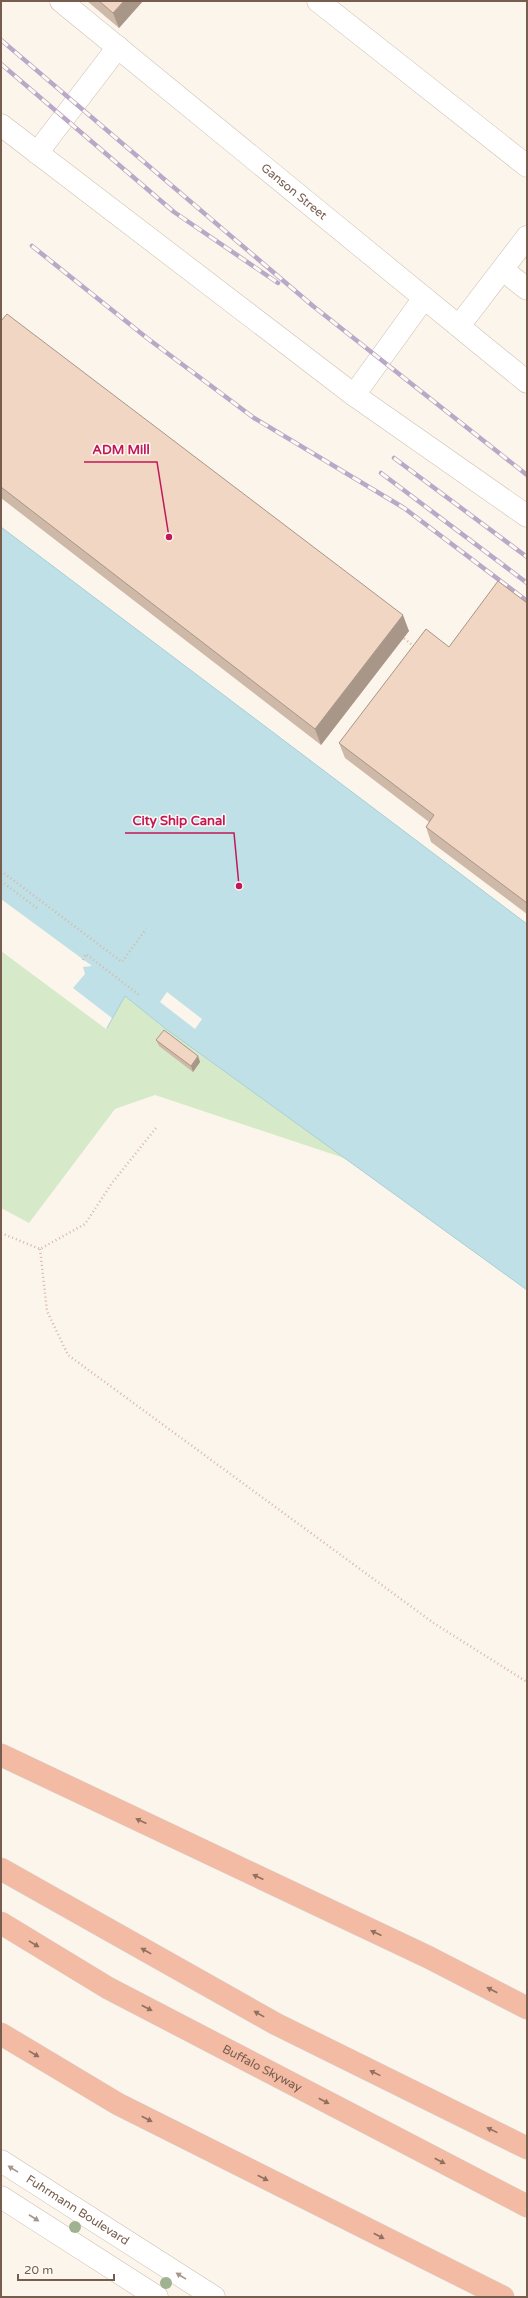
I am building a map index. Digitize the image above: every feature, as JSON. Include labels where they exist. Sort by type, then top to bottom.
[{"type":"highway","points":[[1,1755],[428,1957],[527,2008]]},
{"type":"highway","points":[[1,1869],[276,2024],[527,2148]]},
{"type":"highway","name":"Buffalo Skyway","points":[[1,1924],[108,1988],[527,2206]]},
{"type":"highway","points":[[1,2034],[118,2104],[503,2297]]},
{"type":"street","name":"Ganson Street","points":[[61,1],[527,382]]},
{"type":"street","points":[[318,1],[527,166]]},
{"type":"street","points":[[37,153],[118,47]]},
{"type":"street","points":[[1,125],[354,396],[527,516]]},
{"type":"street","points":[[459,326],[527,237]]},
{"type":"street","points":[[503,270],[527,289]]},
{"type":"street","points":[[354,396],[424,298]]},
{"type":"street","name":"Fuhrmann Boulevard","points":[[1,2161],[214,2297]]},
{"type":"street","points":[[1,2197],[157,2297]]},
{"type":"path","points":[[400,636],[418,649]]},
{"type":"path","points":[[1,871],[122,962],[146,929]]},
{"type":"path","points":[[1,881],[38,909]]},
{"type":"path","points":[[83,960],[86,954],[139,995]]},
{"type":"path","points":[[40,1249],[85,1224],[112,1183],[156,1128]]},
{"type":"path","points":[[1,1233],[40,1249]]},
{"type":"path","points":[[40,1249],[47,1311],[68,1355],[435,1624],[527,1682]]},
{"type":"green space","points":[[1,931],[112,1018],[125,996],[166,1029],[347,1159],[155,1095],[115,1109],[29,1223],[1,1208]]},
{"type":"water","points":[[1,527],[527,924],[527,1290],[166,1029],[125,996],[107,1028],[1,948]]},
{"type":"pier","points":[[1,899],[92,966],[83,967],[85,974],[73,988],[112,1018],[106,1029],[1,951]]},
{"type":"pier","points":[[167,992],[202,1019],[195,1029],[160,1002]]},
{"type":"building","points":[[99,1],[124,1],[113,13]]},
{"type":"building","points":[[7,314],[403,615],[315,729],[1,487],[1,321]]},
{"type":"building","points":[[498,581],[527,603],[527,903],[426,827],[434,815],[339,743],[426,629],[449,647]]},
{"type":"building","points":[[164,1030],[198,1056],[191,1066],[156,1040]]},
{"type":"railway","points":[[1,40],[313,306],[527,475]]},
{"type":"railway","points":[[1,64],[174,212],[278,283]]},
{"type":"railway","points":[[32,246],[147,338],[254,418],[404,508],[527,601]]},
{"type":"railway","points":[[394,458],[527,557]]},
{"type":"railway","points":[[381,473],[527,583]]},
{"type":"place","name":"ADM Mill","points":[[169,537]]},
{"type":"place","name":"City Ship Canal","points":[[239,886]]}]
